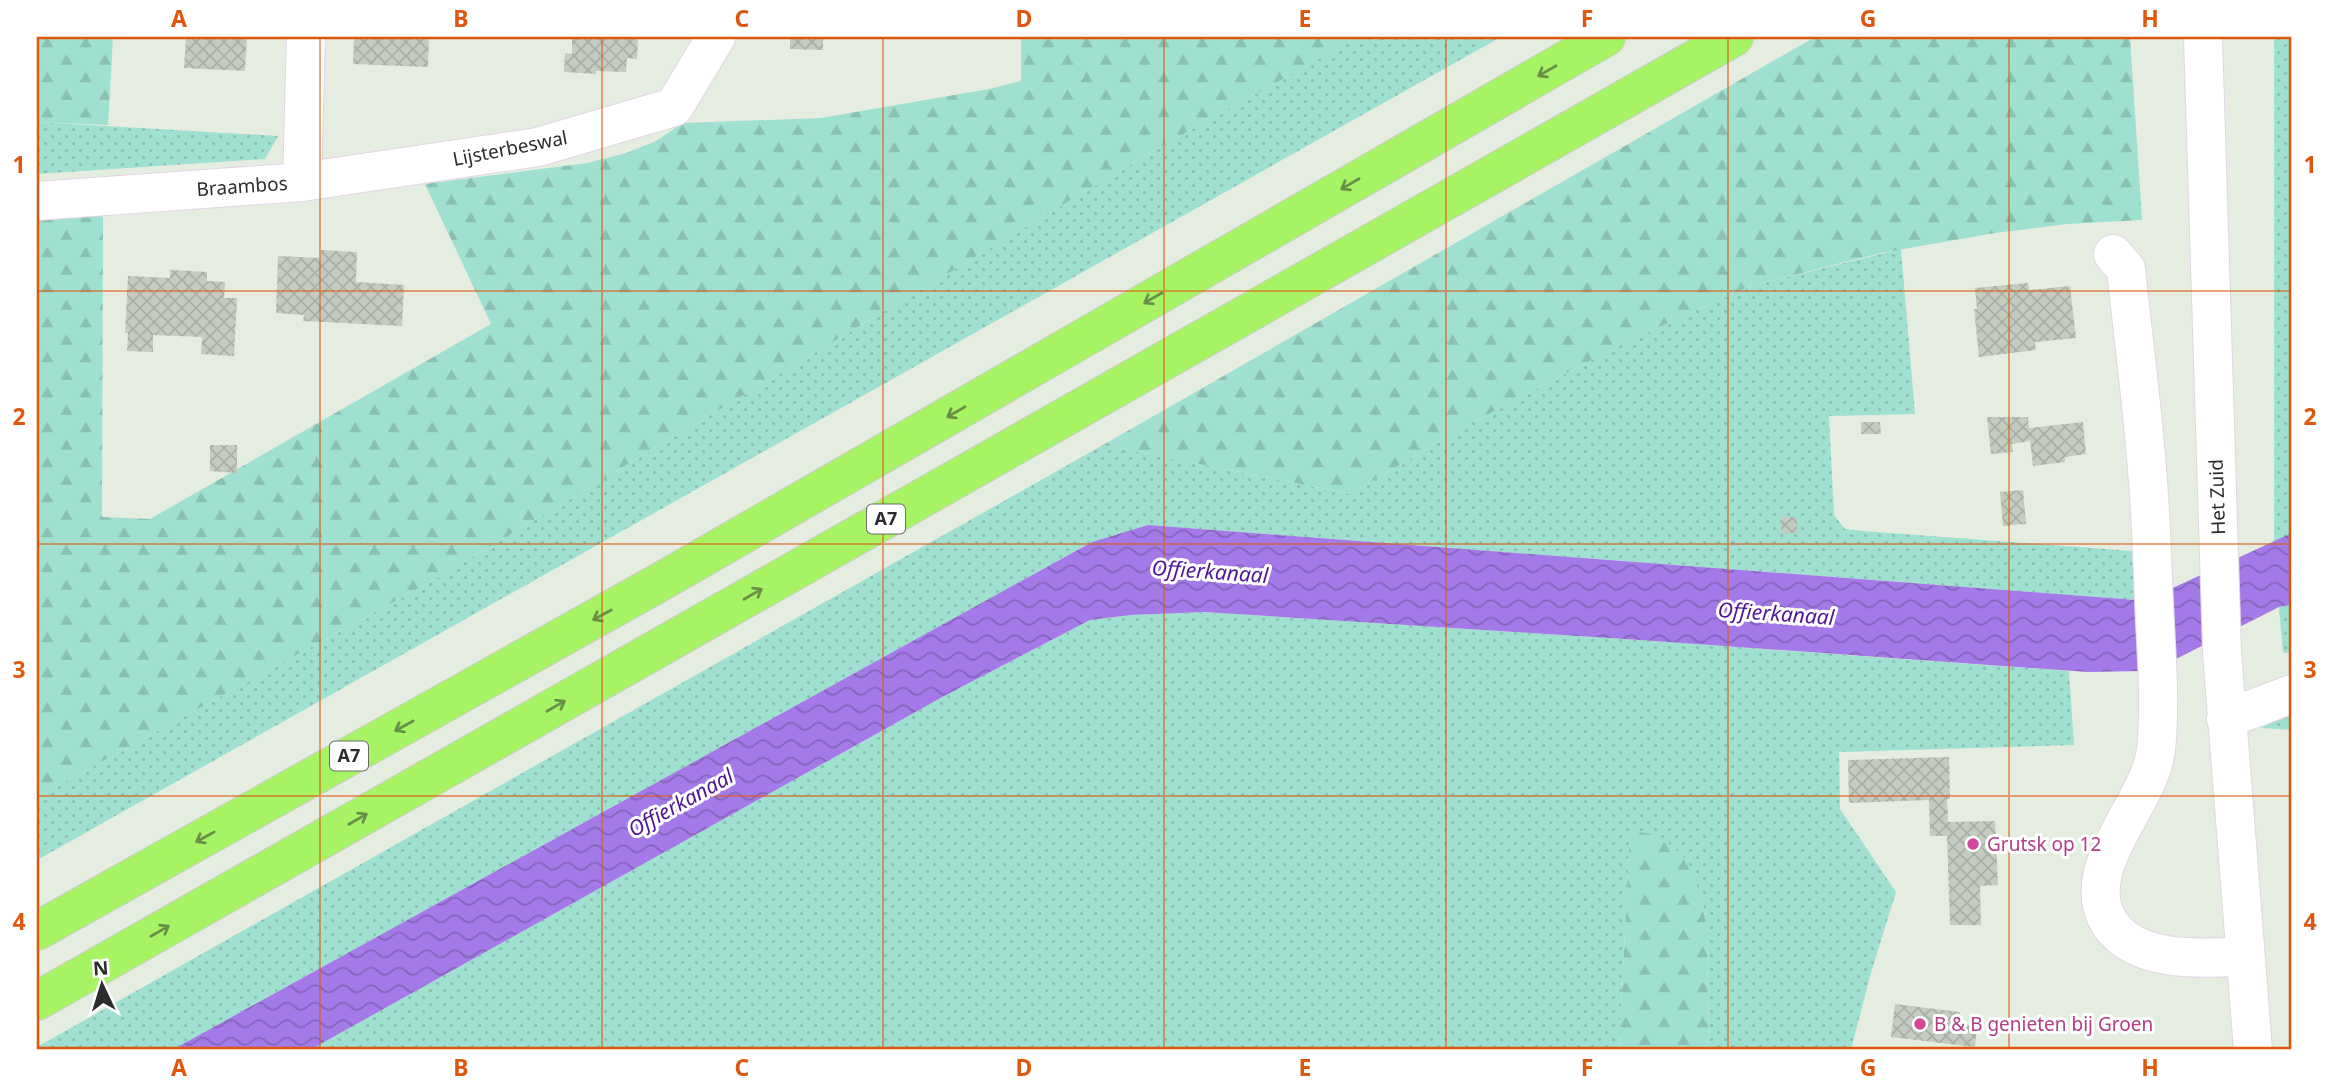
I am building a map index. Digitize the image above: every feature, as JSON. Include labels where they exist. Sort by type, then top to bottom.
[{"type":"highway","name":"A7","points":[[37,931],[662,581],[1606,37]]},
{"type":"highway","name":"A7","points":[[37,1001],[1734,37]]},
{"type":"street","name":"Braambos","points":[[37,201],[302,182],[306,37]]},
{"type":"street","name":"Lijsterbeswal","points":[[302,182],[538,147],[674,107],[716,37]]},
{"type":"street","name":"Het Zuid","points":[[2203,37],[2222,652],[2253,1050]]},
{"type":"street","points":[[2113,254],[2126,269],[2147,469],[2160,714],[2154,761],[2115,843],[2099,893],[2106,917],[2120,938],[2152,952],[2196,959],[2245,956]]},
{"type":"street","points":[[2226,719],[2292,694]]},
{"type":"green space","points":[[37,37],[113,37],[108,125],[37,122]]},
{"type":"green space","points":[[1021,37],[1358,37],[1160,147],[432,581],[37,797],[37,217],[103,213],[102,517],[150,519],[491,324],[425,184],[587,163],[626,153],[656,141],[683,123],[821,118],[989,89],[1021,81]]},
{"type":"green space","points":[[1358,37],[1501,37],[37,860],[37,797],[432,581],[1160,147]]},
{"type":"green space","points":[[1815,37],[2130,37],[2142,220],[2068,224],[1995,233],[1881,253],[1750,286],[1616,347],[1462,428],[1351,494],[1103,445]]},
{"type":"green space","points":[[2274,37],[2292,37],[2292,533],[2274,543]]},
{"type":"green space","points":[[37,122],[278,136],[265,159],[37,174]]},
{"type":"green space","points":[[1901,249],[1915,414],[1829,416],[1834,515],[1845,529],[2133,551],[2136,600],[1148,525],[1092,542],[172,1050],[37,1050],[37,1047],[1103,445],[1351,494],[1462,428],[1616,347],[1750,286]]},
{"type":"green space","points":[[2292,604],[2292,652],[2283,653],[2279,607]]},
{"type":"green space","points":[[1204,612],[2069,671],[2074,745],[1839,752],[1840,809],[1896,892],[1851,1050],[1709,1050],[1707,933],[1702,896],[1630,831],[1619,1050],[310,1050],[946,695],[1090,620],[1131,615]]},
{"type":"green space","points":[[2292,713],[2292,730],[2261,728]]},
{"type":"green space","points":[[1630,830],[1660,836],[1687,860],[1702,896],[1707,933],[1709,1050],[1619,1050]]},
{"type":"water","name":"Offierkanaal","points":[[1148,525],[2136,600],[2164,592],[2292,533],[2292,604],[2279,607],[2168,663],[2141,671],[2088,672],[1204,612],[1131,615],[1090,620],[946,695],[310,1050],[172,1050],[1092,542]]},
{"type":"building","points":[[186,37],[247,37],[245,71],[184,68]]},
{"type":"building","points":[[354,37],[429,37],[428,67],[353,64]]},
{"type":"building","points":[[572,37],[638,37],[637,59],[627,58],[626,72],[564,72],[565,53],[572,54]]},
{"type":"building","points":[[790,37],[823,37],[823,50],[790,49]]},
{"type":"building","points":[[321,250],[357,252],[356,282],[404,285],[402,326],[303,321],[304,315],[276,313],[278,256],[320,258]]},
{"type":"building","points":[[170,270],[207,272],[207,281],[225,282],[224,298],[237,298],[234,356],[201,354],[202,337],[153,335],[153,352],[127,351],[128,333],[125,333],[128,276],[170,278]]},
{"type":"building","points":[[2028,283],[2029,290],[2070,286],[2076,338],[2035,342],[2036,350],[1979,357],[1974,309],[1977,309],[1975,288]]},
{"type":"building","points":[[1987,417],[2028,417],[2029,428],[2083,422],[2086,454],[2065,457],[2065,462],[2033,466],[2030,441],[2012,444],[2013,452],[1991,454]]},
{"type":"building","points":[[1861,422],[1880,422],[1881,434],[1861,434]]},
{"type":"building","points":[[210,445],[237,445],[237,473],[210,471]]},
{"type":"building","points":[[2023,490],[2026,524],[2003,526],[2000,492]]},
{"type":"building","points":[[1782,517],[1797,517],[1797,533],[1781,533]]},
{"type":"building","points":[[1949,757],[1948,822],[1995,821],[1998,885],[1980,886],[1981,925],[1950,925],[1947,836],[1930,836],[1929,800],[1849,803],[1848,760]]},
{"type":"building","points":[[1895,1004],[1960,1012],[1958,1024],[1977,1026],[1975,1047],[1891,1037]]},
{"type":"place","name":"Grutsk op 12","points":[[1973,844]]},
{"type":"place","name":"B & B genieten bij Groen","points":[[1920,1024]]}]
